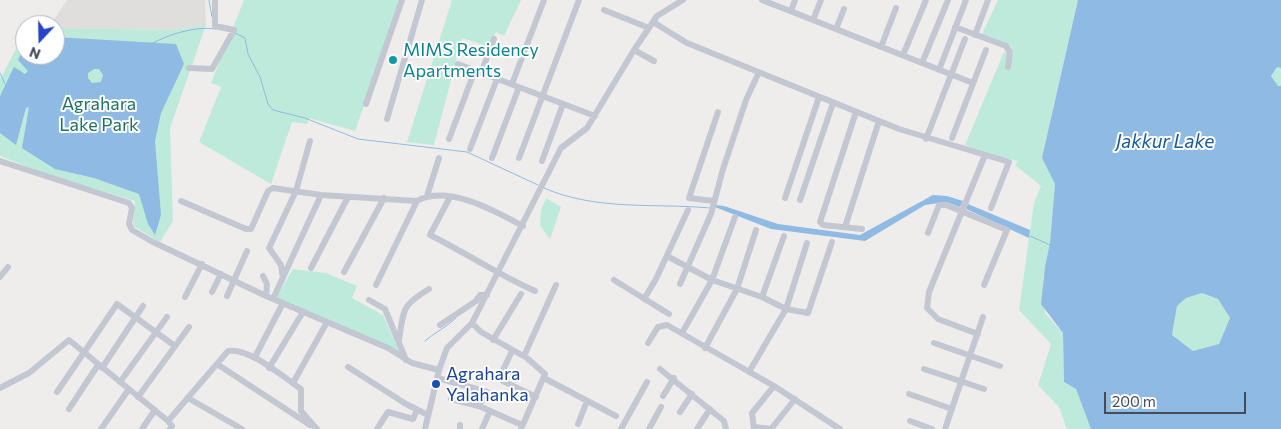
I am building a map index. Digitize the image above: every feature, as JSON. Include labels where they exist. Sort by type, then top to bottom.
[{"type":"street","points":[[189,68],[212,69],[234,30],[215,26],[215,0]]},
{"type":"street","points":[[366,104],[402,0]]},
{"type":"street","points":[[387,119],[422,0]]},
{"type":"street","points":[[512,84],[544,0]]},
{"type":"street","points":[[519,158],[579,0]]},
{"type":"street","points":[[425,429],[439,370],[447,348],[472,323],[562,148],[587,128],[657,16],[683,0]]},
{"type":"street","points":[[762,0],[974,83]]},
{"type":"street","points":[[791,11],[795,0]]},
{"type":"street","points":[[813,20],[821,0]]},
{"type":"street","points":[[903,55],[926,0]]},
{"type":"street","points":[[922,63],[948,0]]},
{"type":"street","points":[[939,70],[966,0]]},
{"type":"street","points":[[975,34],[988,0]]},
{"type":"street","points":[[881,47],[896,8]]},
{"type":"street","points":[[836,29],[844,9]]},
{"type":"street","points":[[604,10],[651,25],[687,43],[926,139],[1009,162],[991,208]]},
{"type":"street","points":[[955,27],[1006,46],[1011,59],[1008,67]]},
{"type":"street","points":[[449,140],[494,39]]},
{"type":"street","points":[[926,139],[965,39]]},
{"type":"street","points":[[634,50],[654,60]]},
{"type":"street","points":[[952,138],[986,50]]},
{"type":"street","points":[[458,64],[595,116]]},
{"type":"street","points":[[680,284],[711,214],[746,100],[759,72]]},
{"type":"street","points":[[470,149],[497,79]]},
{"type":"street","points":[[492,158],[519,87]]},
{"type":"street","points":[[785,198],[820,97]]},
{"type":"street","points":[[800,200],[833,102]]},
{"type":"street","points":[[542,161],[563,104]]},
{"type":"street","points":[[714,201],[688,198],[718,112]]},
{"type":"street","points":[[856,112],[820,220],[823,225],[862,229]]},
{"type":"street","points":[[845,227],[879,121]]},
{"type":"street","points":[[283,278],[281,265],[269,248],[296,191],[310,141]]},
{"type":"street","points":[[978,334],[938,320],[927,308],[929,292],[985,155]]},
{"type":"street","points":[[427,196],[439,158]]},
{"type":"street","points":[[0,161],[128,203],[132,208],[129,224],[132,230],[266,296],[388,348],[406,360],[439,370]]},
{"type":"street","points":[[181,201],[246,229],[251,229],[268,191],[273,188],[321,195],[417,201],[427,196],[450,197],[484,206],[523,226]]},
{"type":"street","points":[[273,299],[321,195]]},
{"type":"street","points":[[311,268],[348,197]]},
{"type":"street","points":[[450,197],[430,235],[476,258],[498,274],[535,291]]},
{"type":"street","points":[[344,272],[384,198]]},
{"type":"street","points":[[376,285],[417,201]]},
{"type":"street","points":[[928,233],[939,205],[946,204],[1007,230],[984,285]]},
{"type":"street","points":[[644,299],[667,256],[688,210]]},
{"type":"street","points":[[682,333],[712,280],[735,217]]},
{"type":"street","points":[[704,348],[737,289],[756,230]]},
{"type":"street","points":[[762,297],[784,236]]},
{"type":"street","points":[[667,256],[712,280],[762,297],[786,309],[808,313],[832,242]]},
{"type":"street","points":[[749,372],[786,309],[807,243]]},
{"type":"street","points":[[227,296],[247,251]]},
{"type":"street","points":[[184,297],[202,264]]},
{"type":"street","points":[[0,277],[8,267]]},
{"type":"street","points":[[212,292],[221,274]]},
{"type":"street","points":[[264,276],[267,284],[266,296]]},
{"type":"street","points":[[614,280],[669,314]]},
{"type":"street","points":[[524,356],[556,285]]},
{"type":"street","points":[[399,342],[404,310],[411,300],[429,289]]},
{"type":"street","points":[[493,340],[521,294]]},
{"type":"street","points":[[440,325],[476,302],[480,295],[487,295]]},
{"type":"street","points":[[369,300],[385,309],[406,360]]},
{"type":"street","points":[[254,357],[283,303]]},
{"type":"street","points":[[57,392],[117,304],[175,346]]},
{"type":"street","points":[[69,409],[143,306]]},
{"type":"street","points":[[269,368],[303,312]]},
{"type":"street","points":[[120,382],[166,317]]},
{"type":"street","points":[[945,429],[984,317]]},
{"type":"street","points":[[293,383],[327,322]]},
{"type":"street","points":[[451,399],[479,406],[522,427],[544,378],[545,374],[524,356],[480,332],[472,323]]},
{"type":"street","points":[[648,343],[662,325],[682,333],[704,348],[722,355],[774,386],[840,429]]},
{"type":"street","points":[[138,397],[189,327]]},
{"type":"street","points":[[0,388],[32,371],[67,341],[168,421],[172,426],[170,429]]},
{"type":"street","points":[[934,344],[1000,366]]},
{"type":"street","points":[[168,421],[228,351],[236,350],[254,357],[301,389],[301,411],[316,429]]},
{"type":"street","points":[[503,370],[512,350]]},
{"type":"street","points":[[217,364],[316,429]]},
{"type":"street","points":[[348,367],[428,415]]},
{"type":"street","points":[[660,369],[674,378],[724,420],[726,429]]},
{"type":"street","points":[[924,369],[984,389]]},
{"type":"street","points":[[438,378],[487,392],[479,406]]},
{"type":"street","points":[[544,378],[616,416]]},
{"type":"street","points":[[663,396],[674,378]]},
{"type":"street","points":[[503,381],[536,397]]},
{"type":"street","points":[[621,429],[647,382]]},
{"type":"street","points":[[774,386],[752,413],[755,428],[771,429],[795,399]]},
{"type":"street","points":[[101,429],[129,390]]},
{"type":"street","points":[[680,412],[692,394]]},
{"type":"street","points":[[909,394],[952,409]]},
{"type":"street","points":[[188,398],[242,429]]},
{"type":"street","points":[[578,424],[587,401]]},
{"type":"street","points":[[649,429],[661,407]]},
{"type":"street","points":[[696,429],[710,409]]},
{"type":"street","points":[[142,429],[155,410]]},
{"type":"street","points":[[378,429],[388,412],[413,419],[417,410]]},
{"type":"street","points":[[482,429],[490,411]]},
{"type":"street","points":[[910,421],[932,429]]},
{"type":"shaded area","points":[[67,0],[205,0],[206,25],[174,30],[65,28],[65,15],[57,15]]},
{"type":"green space","points":[[244,0],[401,0],[355,131],[309,118],[307,124],[292,122],[271,184],[199,142],[221,87],[211,83]]},
{"type":"green space","points":[[452,0],[521,0],[504,36],[496,32],[489,47],[462,38],[434,145],[407,142]]},
{"type":"green space","points":[[998,0],[1078,0],[1050,124],[1045,163],[1055,184],[1050,243],[1043,280],[1045,313],[1063,333],[1064,382],[1076,389],[1091,429],[1067,429],[1059,407],[1038,385],[1051,344],[1019,310],[1034,203],[1041,186],[1015,165],[1018,161],[988,154],[965,145],[1004,52],[1014,55],[1011,46],[982,34]]},
{"type":"green space","name":"Agrahara Lake Park","points":[[206,25],[170,128],[173,221],[160,242],[133,226],[135,201],[49,175],[0,156],[0,79],[15,51],[15,65],[65,65],[65,28],[174,30]]},
{"type":"green space","points":[[1277,67],[1281,68],[1281,86],[1278,86],[1271,76]]},
{"type":"green space","points":[[546,198],[561,207],[550,239],[540,226],[541,210]]},
{"type":"green space","points":[[293,269],[326,273],[357,286],[352,298],[383,315],[400,353],[276,298]]},
{"type":"green space","points":[[1202,293],[1218,299],[1230,318],[1219,344],[1193,351],[1172,335],[1177,306],[1186,298]]},
{"type":"water","name":"Jakkur Lake","points":[[1078,0],[1281,0],[1281,68],[1277,67],[1271,76],[1278,86],[1281,86],[1281,429],[1091,429],[1076,389],[1064,382],[1063,333],[1041,304],[1050,243],[1055,184],[1042,158]],"holes":[[[1202,293],[1218,299],[1230,318],[1219,344],[1193,351],[1172,335],[1177,306],[1186,298]]]},
{"type":"water","name":"Agrahara Lake Park","points":[[65,38],[176,44],[184,64],[161,113],[155,141],[161,215],[155,235],[148,224],[139,194],[94,178],[55,169],[22,148],[29,107],[26,108],[16,145],[0,133],[0,96],[14,67],[25,74],[28,71],[23,65],[65,65]],"holes":[[[94,69],[99,69],[103,75],[101,82],[92,83],[88,78],[88,73]]]},
{"type":"water","points":[[933,195],[947,196],[963,201],[960,207],[946,202],[925,205],[865,241],[771,229],[715,207],[715,205],[724,206],[778,224],[860,235]]},
{"type":"water","points":[[968,204],[1030,230],[1029,238],[966,209]]},
{"type":"waterway","points":[[209,0],[212,17]]},
{"type":"waterway","points":[[151,44],[183,32],[208,28],[216,29]]},
{"type":"waterway","points":[[235,33],[245,38],[248,54],[260,77],[268,104],[273,110],[305,118],[358,139],[467,152],[538,185]]},
{"type":"waterway","points":[[0,73],[5,84]]},
{"type":"waterway","points":[[544,188],[584,200],[605,203],[710,208]]},
{"type":"waterway","points":[[1030,236],[1050,245]]},
{"type":"waterway","points":[[425,341],[456,318]]},
{"type":"place","name":"MIMS Residency Apartments","points":[[393,60]]},
{"type":"place","name":"Agrahara Yalahanka","points":[[436,384]]}]
